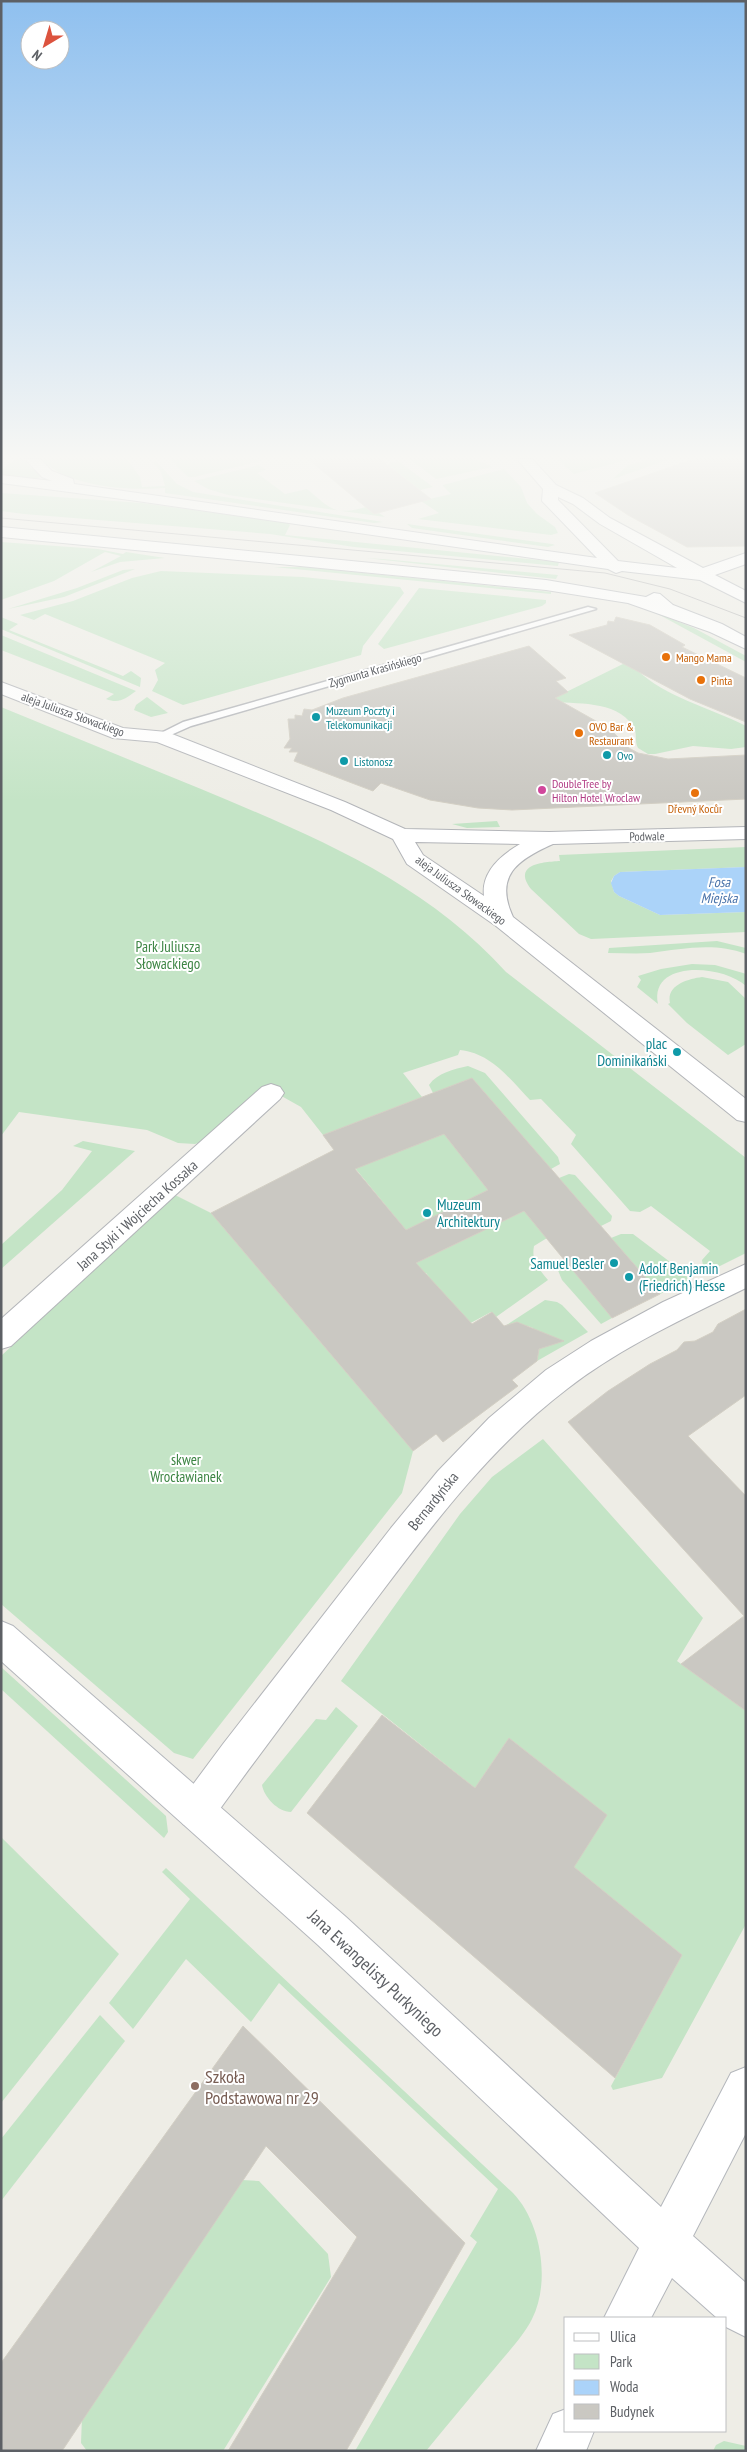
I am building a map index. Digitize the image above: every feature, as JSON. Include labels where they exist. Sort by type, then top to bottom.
[{"type":"main road","points":[[430,573],[546,585],[630,598],[667,609],[716,628],[746,644]]},
{"type":"main road","points":[[623,573],[667,609]]},
{"type":"main road","points":[[685,573],[699,575],[703,573]]},
{"type":"main road","points":[[696,573],[746,598]]},
{"type":"main road","points":[[667,609],[699,575]]},
{"type":"main road","name":"aleja Juliusza Słowackiego","points":[[1,687],[120,734],[160,736],[338,806],[402,835],[415,858],[504,921],[746,1112]]},
{"type":"main road","name":"Podwale","points":[[402,835],[549,838],[746,833]]},
{"type":"main road","name":"Podwale","points":[[504,921],[494,899],[493,889],[499,873],[509,862],[532,845],[549,838]]},
{"type":"main road","name":"Jana Styki i Wojciecha Kossaka","points":[[1,1337],[272,1093]]},
{"type":"main road","name":"Bernardyńska","points":[[196,1811],[378,1571],[463,1464],[504,1423],[556,1380],[607,1345],[746,1275]]},
{"type":"main road","name":"Jana Ewangelisty Purkyniego","points":[[1,1638],[332,1931],[665,2243],[746,2314]]},
{"type":"main road","points":[[628,2317],[746,2088]]},
{"type":"main road","points":[[560,2451],[570,2432]]},
{"type":"lane","name":"Zygmunta Krasińskiego","points":[[160,736],[187,724],[591,609]]},
{"type":"green space","points":[[1,573],[67,573],[54,581],[1,600]]},
{"type":"green space","points":[[114,573],[124,573],[64,597],[8,609],[77,588]]},
{"type":"green space","points":[[151,573],[218,573],[303,577],[400,587],[404,593],[363,646],[361,655],[183,705],[152,691],[158,680],[155,670],[165,663],[45,614],[34,620],[20,615],[73,601],[132,578]]},
{"type":"green space","points":[[340,573],[369,573],[551,592],[551,594]]},
{"type":"green space","points":[[506,573],[558,575],[556,579]]},
{"type":"green space","points":[[419,588],[546,600],[546,603],[542,606],[384,649],[378,644]]},
{"type":"green space","points":[[656,613],[694,628],[746,656],[746,662]]},
{"type":"green space","points":[[1,617],[18,624],[9,630],[123,676],[131,671],[141,678],[140,687],[1,629]]},
{"type":"green space","points":[[1,635],[136,691],[122,700],[106,699],[114,694],[1,650]]},
{"type":"green space","points":[[633,659],[636,669],[674,695],[746,726],[746,747],[731,749],[693,746],[648,754],[638,748],[633,726],[616,711],[594,705],[548,701]]},
{"type":"green space","points":[[147,697],[168,713],[151,717],[134,710],[136,705]]},
{"type":"green space","name":"Park Juliusza Słowackiego","points":[[1,707],[284,824],[364,864],[402,886],[439,911],[474,940],[506,972],[746,1158],[746,1253],[712,1270],[703,1265],[702,1260],[710,1251],[651,1206],[640,1212],[630,1211],[571,1144],[576,1135],[541,1099],[530,1100],[499,1068],[481,1056],[460,1050],[458,1055],[403,1073],[422,1097],[323,1135],[301,1107],[269,1089],[203,1141],[195,1144],[178,1143],[147,1130],[19,1112],[1,1136]]},
{"type":"green space","points":[[497,821],[500,827],[467,828],[452,824]]},
{"type":"green space","points":[[746,847],[746,867],[620,872],[611,881],[614,892],[619,896],[660,915],[746,912],[746,932],[591,939],[579,934],[531,889],[526,881],[525,874],[527,869],[532,866],[560,861],[559,855]]},
{"type":"green space","points":[[717,941],[746,948],[746,954],[734,950],[710,947],[650,953],[608,953],[609,948]]},
{"type":"green space","points":[[692,964],[715,965],[746,974],[746,986],[721,973],[690,970],[676,973],[665,980],[658,990],[658,1004],[637,987],[641,980],[638,976],[661,969]]},
{"type":"green space","points":[[702,977],[728,982],[746,999],[746,1044],[728,1055],[687,1023],[668,1004],[670,1003],[671,992],[675,987],[685,981]]},
{"type":"green space","points":[[468,1066],[485,1073],[558,1157],[560,1164],[551,1169],[472,1078],[433,1093],[429,1085],[436,1077]]},
{"type":"green space","points":[[444,1134],[488,1190],[406,1230],[355,1168]]},
{"type":"green space","points":[[83,1141],[135,1151],[1,1269],[1,1245],[62,1190],[92,1151],[73,1146]]},
{"type":"green space","points":[[569,1174],[575,1175],[612,1216],[611,1221],[601,1226],[559,1178]]},
{"type":"green space","name":"skwer Wrocławianek","points":[[175,1195],[211,1213],[413,1451],[402,1493],[193,1759],[174,1753],[1,1604],[1,1356]]},
{"type":"green space","points":[[524,1211],[547,1238],[534,1246],[533,1251],[536,1264],[548,1280],[496,1317],[491,1312],[465,1326],[448,1298],[422,1282],[429,1277],[426,1273],[418,1278],[408,1267]]},
{"type":"green space","points":[[621,1234],[633,1234],[686,1274],[688,1281],[660,1294],[611,1238]]},
{"type":"green space","points":[[564,1259],[612,1318],[601,1324],[562,1280],[557,1268]]},
{"type":"green space","points":[[545,1300],[562,1305],[588,1332],[537,1361],[539,1349],[547,1346],[545,1341],[529,1335],[533,1328],[528,1326],[505,1326]]},
{"type":"green space","points":[[543,1439],[703,1618],[677,1661],[746,1711],[746,1924],[662,2078],[613,2090],[611,2086],[682,1955],[574,1867],[575,1790],[509,1738],[475,1788],[341,1681],[460,1514],[492,1477]]},
{"type":"green space","points":[[1,1667],[166,1816],[168,1832],[164,1838],[1,1689]]},
{"type":"green space","points":[[336,1707],[358,1726],[291,1812],[277,1807],[269,1799],[262,1785],[316,1719],[326,1720]]},
{"type":"green space","points":[[1,1837],[119,1954],[1,2103]]},
{"type":"green space","points":[[166,1868],[513,2193],[523,2205],[530,2220],[540,2253],[542,2271],[538,2304],[532,2319],[515,2345],[426,2451],[355,2451],[477,2242],[470,2236],[498,2189],[279,1983],[251,2022],[186,1959],[133,2029],[109,2003],[190,1899],[162,1872]]},
{"type":"green space","points":[[100,2015],[125,2041],[1,2201],[1,2139]]},
{"type":"green space","points":[[242,2180],[259,2181],[328,2254],[331,2277],[223,2451],[87,2451],[81,2443],[82,2417]]},
{"type":"green space","points":[[724,2441],[746,2446],[746,2451],[713,2451],[716,2445]]},
{"type":"water","name":"Fosa Miejska","points":[[746,867],[746,912],[660,915],[619,896],[614,892],[611,883],[614,876],[620,872]]},
{"type":"building","points":[[616,617],[650,625],[685,645],[682,647],[746,678],[746,722],[690,699],[569,635],[607,625],[608,621],[614,622]]},
{"type":"building","points":[[529,646],[566,678],[556,681],[568,692],[555,698],[610,729],[629,748],[638,753],[668,759],[746,755],[746,799],[512,810],[478,808],[430,800],[381,783],[373,791],[294,761],[298,752],[289,752],[292,748],[284,748],[290,739],[288,719],[295,719],[295,715],[302,716],[304,709],[312,710],[343,698]]},
{"type":"building","points":[[472,1078],[660,1294],[612,1318],[524,1211],[416,1263],[472,1324],[492,1312],[504,1326],[517,1322],[564,1341],[539,1349],[537,1361],[512,1380],[518,1386],[443,1442],[436,1434],[413,1451],[211,1213],[334,1150],[323,1135]],"holes":[[[444,1134],[488,1190],[406,1230],[355,1169]]]},
{"type":"building","points":[[746,1309],[746,1395],[688,1436],[746,1496],[746,1711],[681,1664],[744,1616],[568,1422],[608,1391],[650,1364],[677,1350],[684,1342],[695,1341],[713,1332],[718,1324]]},
{"type":"building","points":[[382,1715],[475,1788],[509,1738],[607,1815],[574,1867],[682,1955],[615,2078],[307,1813]]},
{"type":"building","points":[[243,2026],[465,2243],[346,2451],[228,2451],[357,2237],[266,2146],[62,2451],[1,2451],[1,2363]]},
{"type":"tram line","points":[[607,573],[670,589],[746,618]]},
{"type":"place","name":"Mango Mama","points":[[666,657]]},
{"type":"place","name":"Pinta","points":[[701,680]]},
{"type":"place","name":"Muzeum Poczty i Telekomunikacji","points":[[316,717]]},
{"type":"place","name":"OVO Bar & Restaurant","points":[[579,733]]},
{"type":"place","name":"Ovo","points":[[607,755]]},
{"type":"place","name":"Listonosz","points":[[344,761]]},
{"type":"place","name":"DoubleTree by Hilton Hotel Wroclaw","points":[[542,790]]},
{"type":"place","name":"Dřevný Kocůr","points":[[695,793]]},
{"type":"place","name":"plac Dominikański","points":[[677,1052]]},
{"type":"place","name":"Muzeum Architektury","points":[[427,1213]]},
{"type":"place","name":"Samuel Besler","points":[[614,1263]]},
{"type":"place","name":"Adolf Benjamin (Friedrich) Hesse","points":[[629,1277]]},
{"type":"place","name":"Szkoła Podstawowa nr 29","points":[[195,2086]]}]
